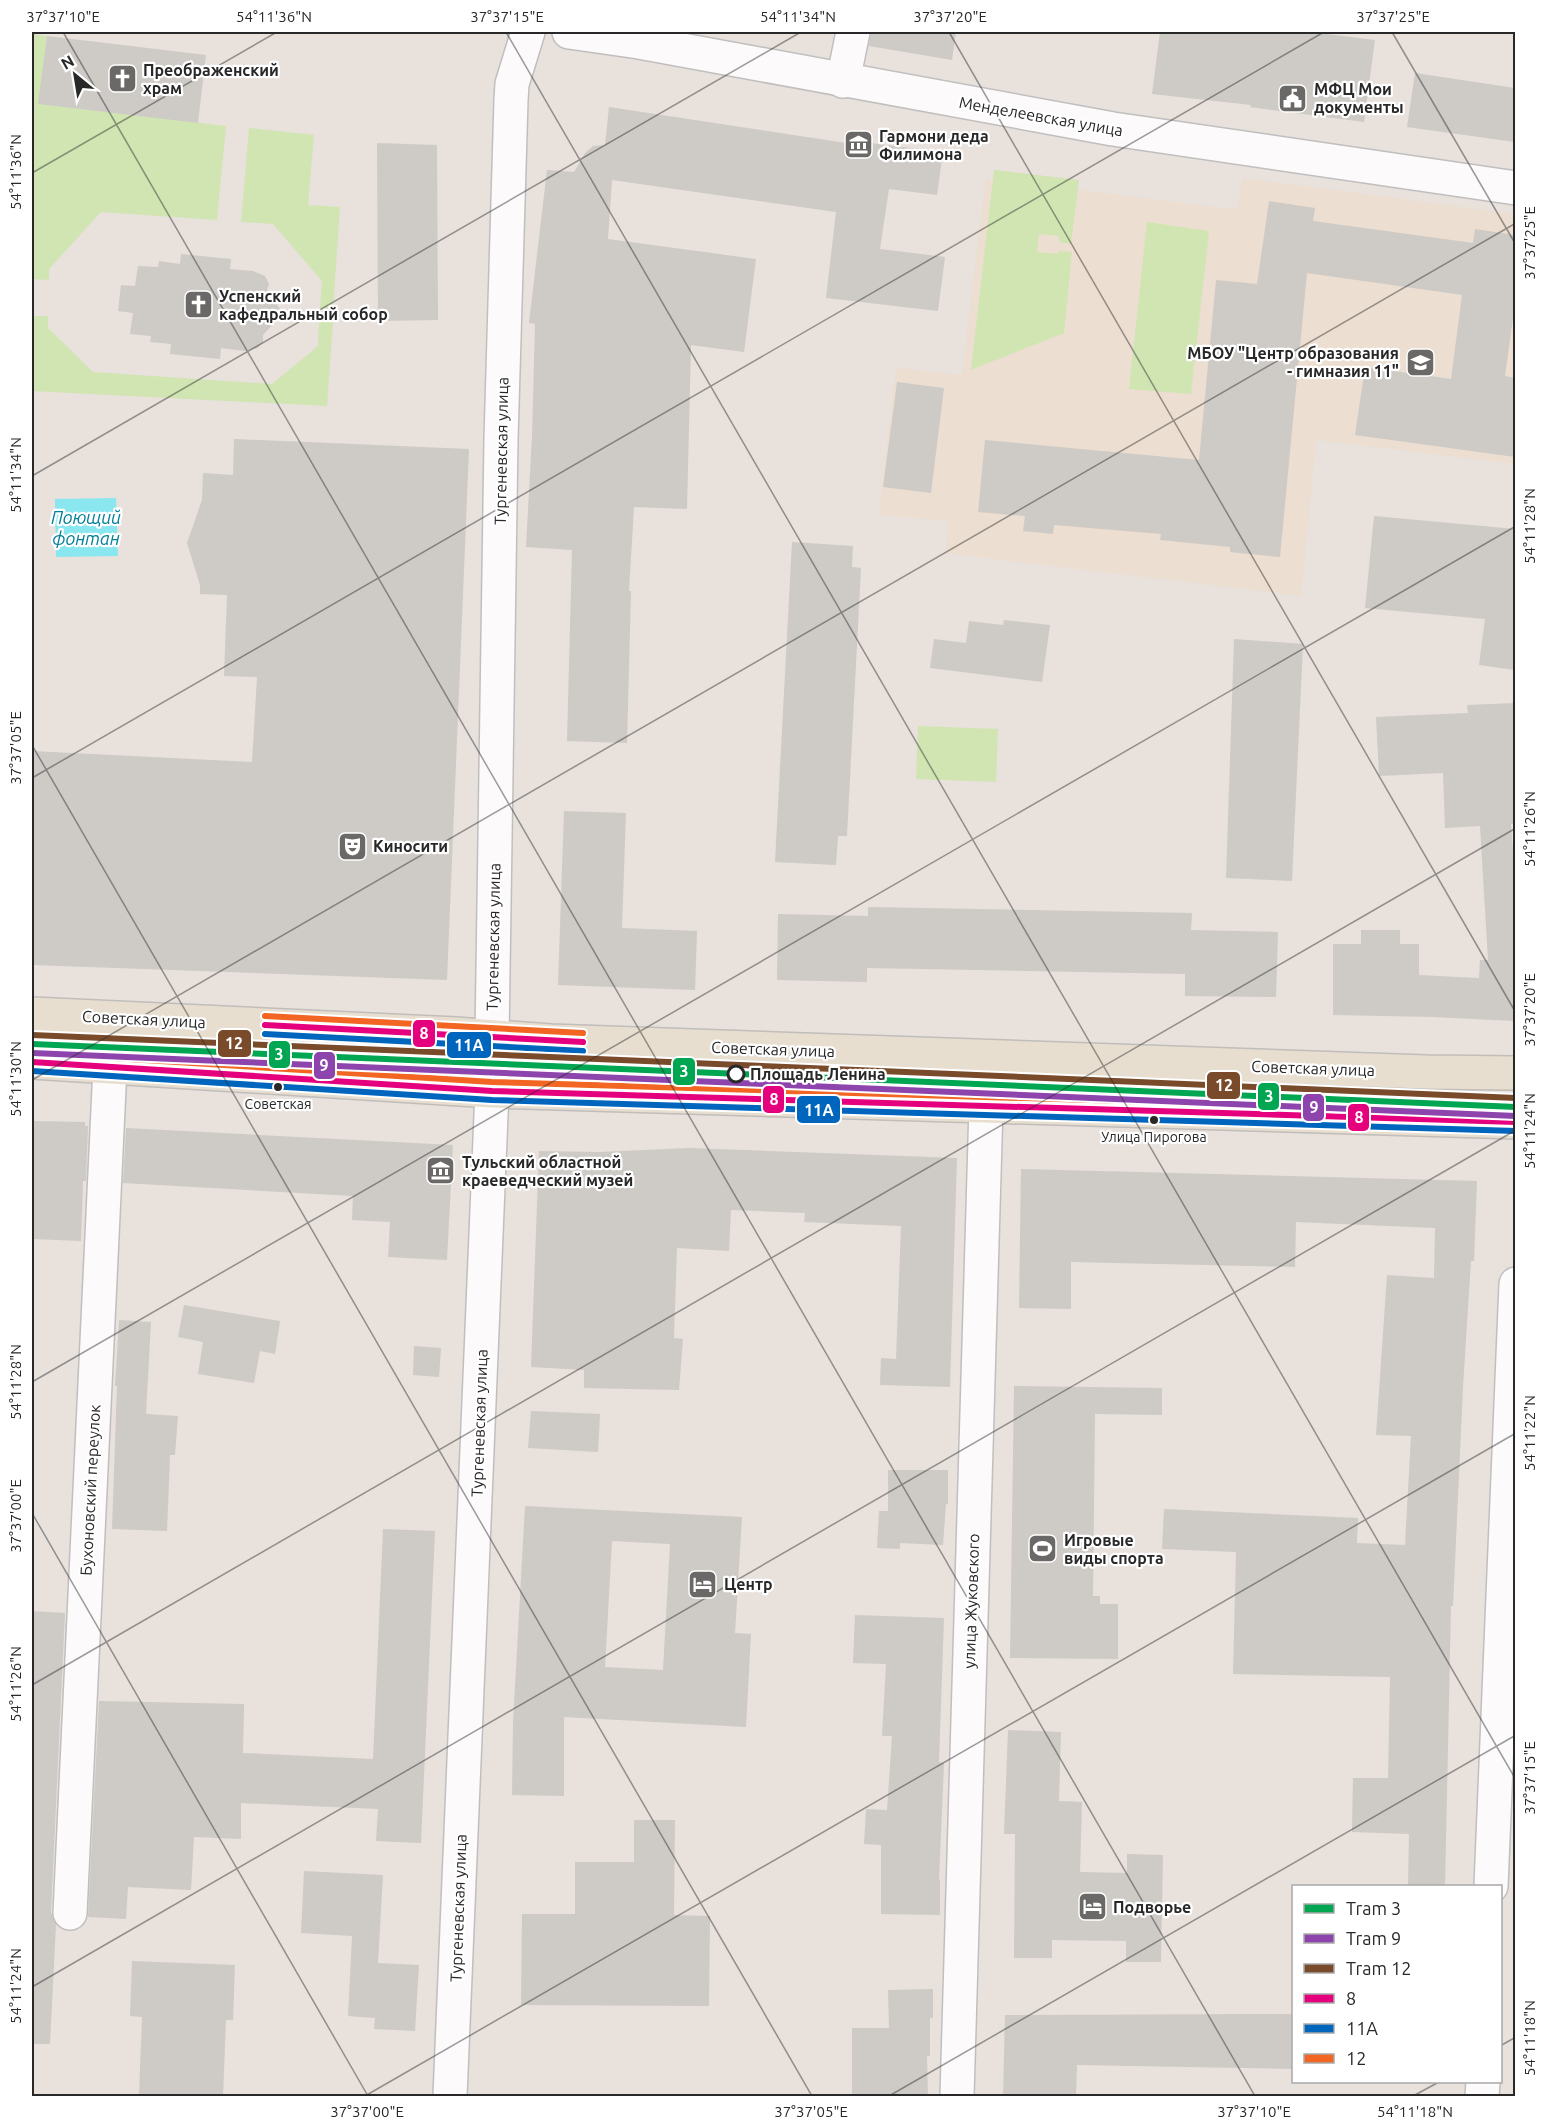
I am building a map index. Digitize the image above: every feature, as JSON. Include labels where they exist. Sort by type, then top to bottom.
[{"type":"main road","name":"Советская улица","points":[[32,1014],[456,1034],[492,1038],[1426,1072],[1515,1073]]},
{"type":"main road","name":"Тургеневская улица","points":[[492,1038],[492,1091]]},
{"type":"main road","points":[[32,1062],[492,1091],[1515,1122]]},
{"type":"street","name":"Тургеневская улица","points":[[492,1038],[501,440],[511,100],[512,84],[528,32]]},
{"type":"street","name":"Менделеевская улица","points":[[569,32],[639,42],[1113,129],[1515,188]]},
{"type":"street","points":[[843,81],[853,32]]},
{"type":"street","name":"Бухоновский переулок","points":[[70,1913],[110,1067]]},
{"type":"street","name":"Тургеневская улица","points":[[450,2097],[492,1091]]},
{"type":"street","name":"улица Жуковского","points":[[957,2097],[986,1106]]},
{"type":"street","points":[[1491,1885],[1515,1284]]},
{"type":"shaded area","points":[[986,178],[1237,210],[1243,178],[1515,214],[1515,464],[1316,440],[1301,596],[946,553],[949,521],[879,515],[896,368],[962,375]]},
{"type":"green space","points":[[32,34],[47,36],[39,104],[226,126],[217,220],[101,212],[49,269],[49,280],[32,279]]},
{"type":"green space","points":[[249,128],[314,135],[308,205],[340,207],[333,309],[320,308],[322,281],[273,224],[241,222]]},
{"type":"green space","points":[[994,170],[1079,180],[1071,244],[1059,242],[1059,236],[1039,234],[1037,252],[1058,254],[1059,251],[1072,252],[1064,333],[971,370]]},
{"type":"green space","points":[[1147,222],[1209,231],[1191,394],[1129,389]]},
{"type":"green space","points":[[32,316],[48,316],[48,328],[93,372],[272,384],[318,346],[319,320],[333,321],[327,406],[32,391]]},
{"type":"green space","points":[[918,726],[998,729],[996,782],[916,779]]},
{"type":"water","name":"Поющий фонтан","points":[[116,498],[118,556],[56,557],[55,499]]},
{"type":"building","points":[[871,32],[956,32],[952,60],[869,46]]},
{"type":"building","points":[[1160,32],[1311,32],[1375,40],[1364,122],[1250,107],[1251,105],[1152,94]]},
{"type":"building","name":"Преображенский храм","points":[[47,36],[206,55],[198,123],[38,104]]},
{"type":"building","points":[[1415,73],[1515,88],[1515,142],[1407,127]]},
{"type":"building","points":[[609,107],[846,143],[847,140],[943,152],[937,195],[889,189],[880,249],[945,257],[938,311],[826,298],[836,212],[612,180],[608,239],[756,259],[744,352],[691,345],[687,509],[634,507],[629,591],[631,591],[627,743],[567,741],[572,550],[526,547],[535,324],[529,323],[547,170],[574,172],[585,153],[593,146],[605,145]]},
{"type":"building","points":[[377,143],[437,145],[438,320],[378,321]]},
{"type":"building","points":[[1269,201],[1315,208],[1313,221],[1473,243],[1475,229],[1515,235],[1515,303],[1505,376],[1515,378],[1515,457],[1355,435],[1365,367],[1451,379],[1462,295],[1307,273],[1280,557],[1230,552],[1230,547],[1160,540],[1161,534],[1054,525],[1053,534],[1023,531],[1025,516],[978,512],[985,440],[1199,460],[1216,280],[1257,284]]},
{"type":"building","name":"Успенский кафедральный собор","points":[[181,254],[231,259],[230,269],[253,271],[265,276],[269,284],[267,290],[280,309],[280,314],[263,335],[263,342],[258,348],[245,351],[221,348],[220,359],[170,354],[171,344],[150,342],[151,336],[130,334],[133,313],[118,311],[121,285],[135,286],[138,266],[158,267],[159,261],[180,264]]},
{"type":"building","points":[[897,382],[944,388],[931,493],[883,487]]},
{"type":"building","points":[[234,439],[469,449],[447,980],[32,965],[32,751],[252,762],[257,677],[224,676],[227,595],[200,594],[200,585],[187,543],[202,500],[203,473],[233,475]]},
{"type":"building","points":[[1374,516],[1515,529],[1515,670],[1479,665],[1485,619],[1365,608]]},
{"type":"building","points":[[792,542],[853,546],[852,567],[861,568],[847,836],[838,836],[836,865],[775,862]]},
{"type":"building","points":[[1004,620],[1050,625],[1042,682],[930,668],[934,639],[966,643],[969,621],[1003,625]]},
{"type":"building","points":[[1234,639],[1303,644],[1292,881],[1226,878]]},
{"type":"building","points":[[1515,703],[1515,824],[1511,824],[1515,879],[1515,1021],[1333,1015],[1333,944],[1361,944],[1361,930],[1400,930],[1400,944],[1419,944],[1419,975],[1479,978],[1480,960],[1488,960],[1480,826],[1445,828],[1443,773],[1379,776],[1376,717],[1468,713],[1467,705]]},
{"type":"building","points":[[564,811],[626,813],[622,928],[697,931],[695,990],[558,985]]},
{"type":"building","points":[[868,907],[1192,913],[1191,930],[1278,932],[1276,997],[1185,996],[1185,974],[867,968],[867,982],[777,980],[778,914],[868,916]]},
{"type":"building","points":[[32,1121],[85,1122],[85,1126],[88,1126],[81,1241],[32,1239]]},
{"type":"building","points":[[126,1128],[453,1145],[447,1260],[388,1257],[390,1222],[352,1220],[353,1196],[123,1183]]},
{"type":"building","points":[[689,1148],[957,1158],[950,1387],[880,1385],[881,1358],[896,1359],[901,1226],[804,1222],[805,1213],[731,1210],[729,1251],[677,1248],[674,1338],[683,1339],[679,1390],[584,1388],[584,1370],[531,1367],[539,1151],[599,1152]]},
{"type":"building","points":[[1021,1169],[1477,1181],[1474,1261],[1471,1261],[1463,1387],[1453,1606],[1451,1606],[1445,1885],[1408,1885],[1409,1834],[1352,1832],[1353,1778],[1388,1778],[1390,1677],[1233,1674],[1236,1552],[1162,1549],[1164,1509],[1358,1518],[1357,1543],[1405,1545],[1411,1436],[1376,1435],[1387,1275],[1434,1278],[1435,1228],[1296,1222],[1295,1267],[1071,1262],[1071,1309],[1019,1308]]},
{"type":"building","points":[[184,1305],[280,1321],[275,1354],[260,1351],[254,1383],[198,1374],[203,1342],[178,1337]]},
{"type":"building","points":[[119,1320],[151,1322],[146,1414],[178,1416],[175,1455],[170,1455],[167,1531],[112,1529]]},
{"type":"building","points":[[414,1346],[441,1348],[439,1377],[413,1375]]},
{"type":"building","points":[[1014,1386],[1162,1388],[1162,1415],[1095,1414],[1093,1596],[1100,1596],[1100,1604],[1118,1604],[1118,1659],[1010,1658]]},
{"type":"building","points":[[531,1411],[600,1414],[598,1452],[528,1448]]},
{"type":"building","points":[[888,1470],[948,1470],[948,1504],[946,1504],[943,1545],[900,1543],[900,1549],[877,1548],[879,1511],[888,1511]]},
{"type":"building","points":[[525,1506],[742,1517],[735,1633],[751,1634],[746,1727],[564,1717],[564,1796],[512,1795],[513,1722]],"holes":[[[612,1541],[670,1544],[663,1670],[605,1667]]]},
{"type":"building","points":[[383,1529],[435,1531],[421,1843],[376,1841],[378,1809],[241,1803],[241,1839],[194,1837],[191,1890],[128,1887],[126,1919],[88,1917],[99,1701],[244,1704],[243,1753],[373,1759]]},
{"type":"building","points":[[32,1611],[65,1613],[51,1912],[56,1924],[50,2044],[32,2044]]},
{"type":"building","points":[[855,1615],[944,1618],[939,1762],[944,1763],[939,1880],[940,1915],[881,1914],[881,1845],[864,1844],[866,1809],[887,1810],[892,1736],[882,1736],[886,1664],[853,1663]]},
{"type":"building","name":"Подворье","points":[[1008,1730],[1061,1732],[1059,1801],[1082,1802],[1080,1872],[1127,1873],[1127,1854],[1163,1855],[1161,1962],[1126,1962],[1126,1941],[1052,1940],[1052,1958],[1014,1958],[1015,1834],[1004,1834]]},
{"type":"building","points":[[634,1820],[675,1820],[674,1915],[710,1916],[709,2006],[521,2005],[522,1914],[575,1914],[575,1862],[634,1862]]},
{"type":"building","points":[[304,1871],[383,1875],[378,1963],[419,1965],[415,2031],[374,2029],[375,2018],[348,2016],[352,1936],[301,1933]]},
{"type":"building","points":[[132,1961],[235,1965],[233,2020],[226,2020],[223,2097],[139,2097],[142,2017],[130,2016]]},
{"type":"building","points":[[933,1989],[930,2056],[927,2056],[928,2097],[852,2097],[852,2028],[889,2028],[888,1990]]},
{"type":"building","points":[[1292,2014],[1292,2069],[1077,2065],[1076,2097],[1003,2097],[1005,2015]]},
{"type":"tram line","name":"12","points":[[32,1035],[1516,1098]]},
{"type":"tram line","name":"3","points":[[32,1044],[1516,1107]]},
{"type":"tram line","name":"9","points":[[32,1053],[1516,1116]]},
{"type":"transit line","name":"12","points":[[265,1016],[583,1033]]},
{"type":"transit line","name":"8","points":[[265,1025],[583,1042]]},
{"type":"transit line","name":"11А","points":[[265,1034],[583,1051]]},
{"type":"transit line","name":"12","points":[[33,1053],[492,1082],[1516,1113]]},
{"type":"transit line","name":"8","points":[[32,1062],[492,1091],[1516,1122]]},
{"type":"transit line","name":"11А","points":[[32,1071],[492,1100],[1516,1131]]},
{"type":"place","name":"Преображенский храм","points":[[122,79]]},
{"type":"place","name":"МФЦ Мои документы","points":[[1293,98]]},
{"type":"place","name":"Гармони деда Филимона","points":[[858,145]]},
{"type":"place","name":"Успенский кафедральный собор","points":[[198,305]]},
{"type":"place","name":"МБОУ \"Центр образования - гимназия 11\"","points":[[1420,362]]},
{"type":"place","name":"Киносити","points":[[352,846]]},
{"type":"place","name":"Площадь Ленина","points":[[736,1074]]},
{"type":"place","name":"Советская","points":[[278,1087]]},
{"type":"place","name":"Улица Пирогова","points":[[1154,1120]]},
{"type":"place","name":"Тульский областной краеведческий музей","points":[[441,1171]]},
{"type":"place","name":"Игровые виды спорта","points":[[1043,1549]]},
{"type":"place","name":"Центр","points":[[703,1584]]},
{"type":"place","name":"Подворье","points":[[1092,1907]]}]
